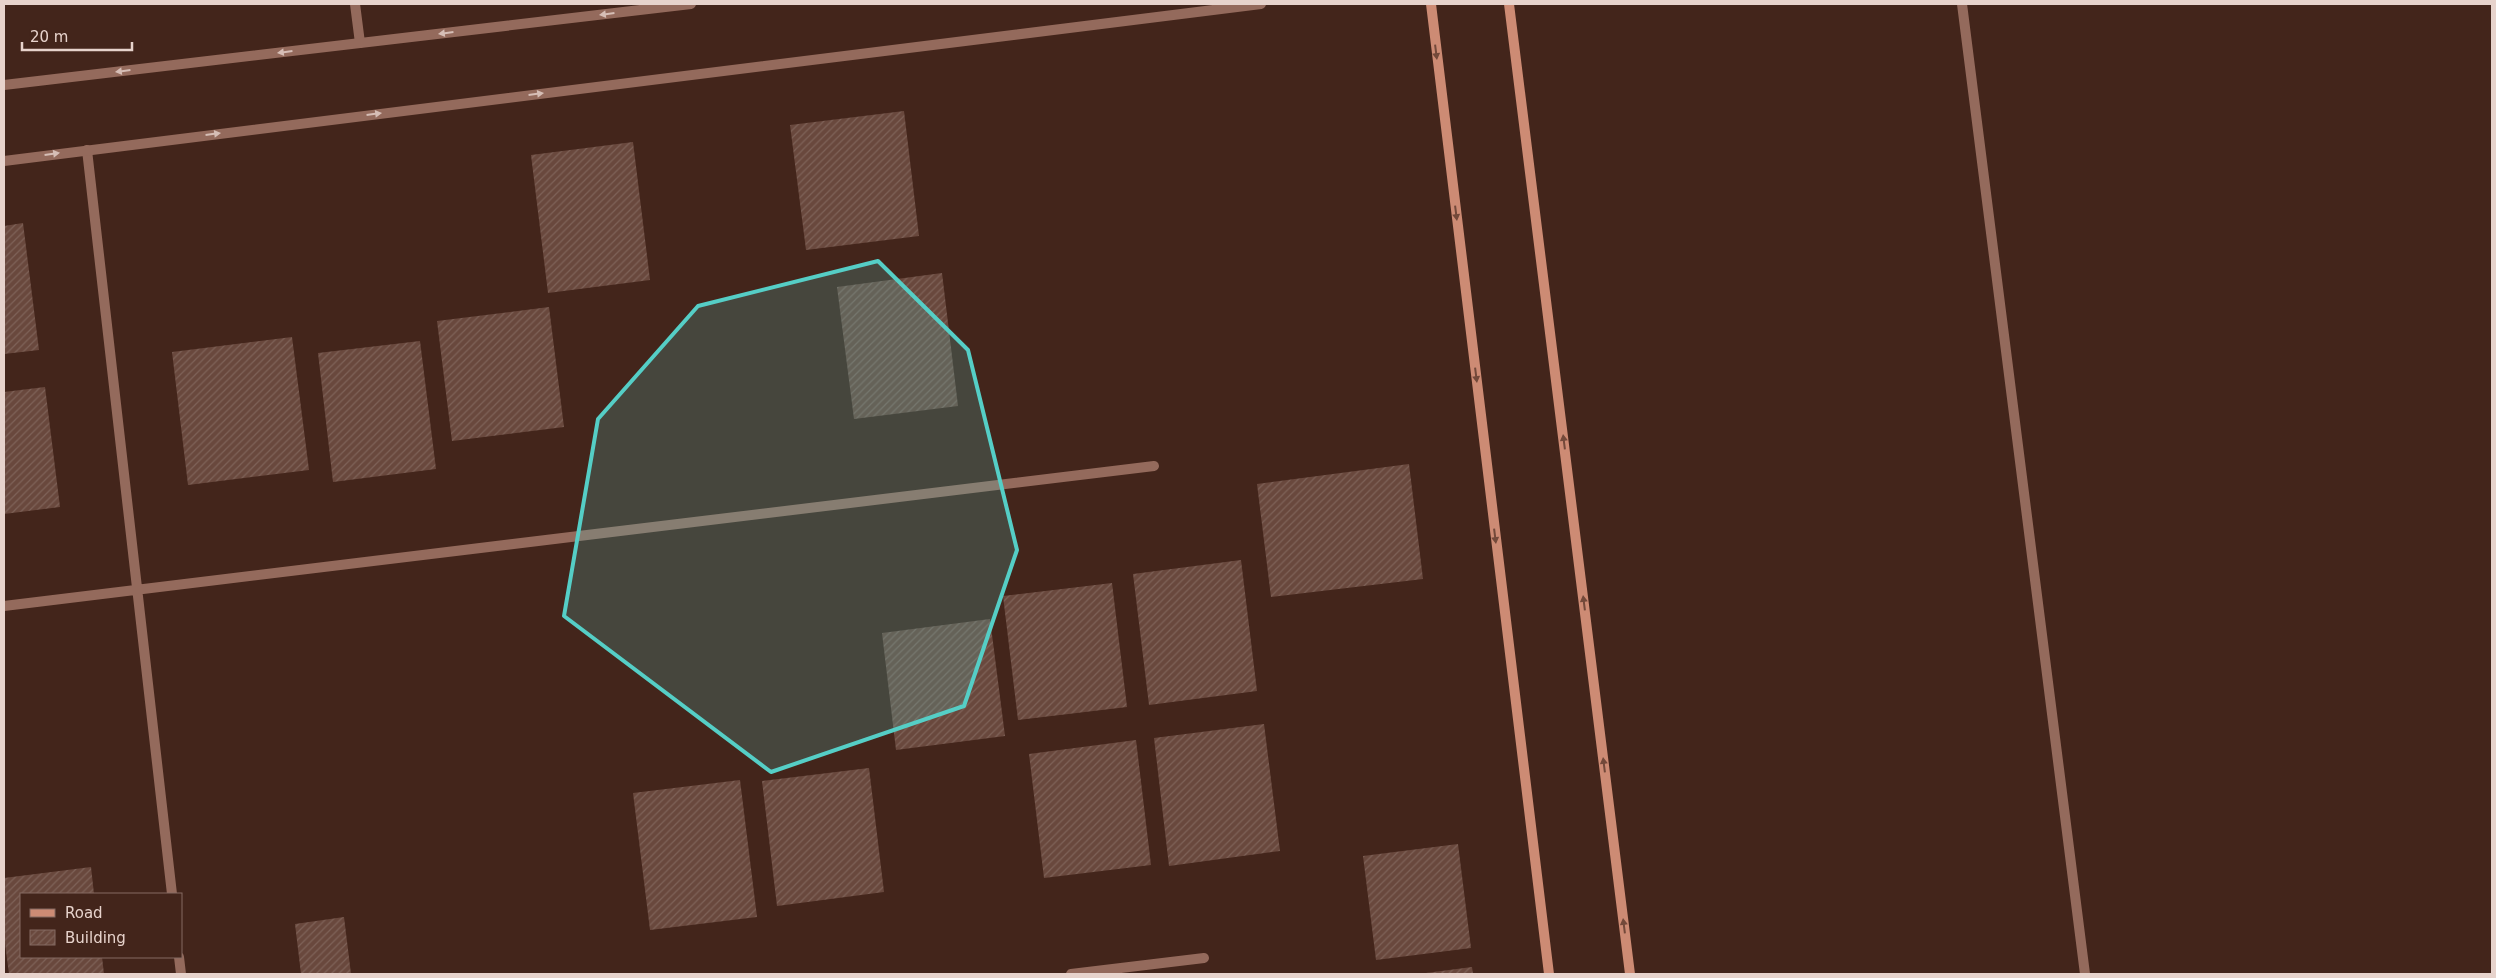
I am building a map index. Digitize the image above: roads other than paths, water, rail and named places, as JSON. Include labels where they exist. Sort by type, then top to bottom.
[{"type":"main road","points":[[1431,4],[1549,974]]},
{"type":"main road","points":[[1509,4],[1630,974]]},
{"type":"street","points":[[355,4],[360,43]]},
{"type":"street","points":[[4,85],[690,4]]},
{"type":"street","points":[[4,161],[1261,4]]},
{"type":"street","points":[[1962,4],[2085,974]]},
{"type":"street","points":[[87,150],[172,893]]},
{"type":"street","points":[[4,606],[1154,466]]},
{"type":"street","points":[[179,958],[181,974]]},
{"type":"street","points":[[1071,974],[1204,958]]}]
